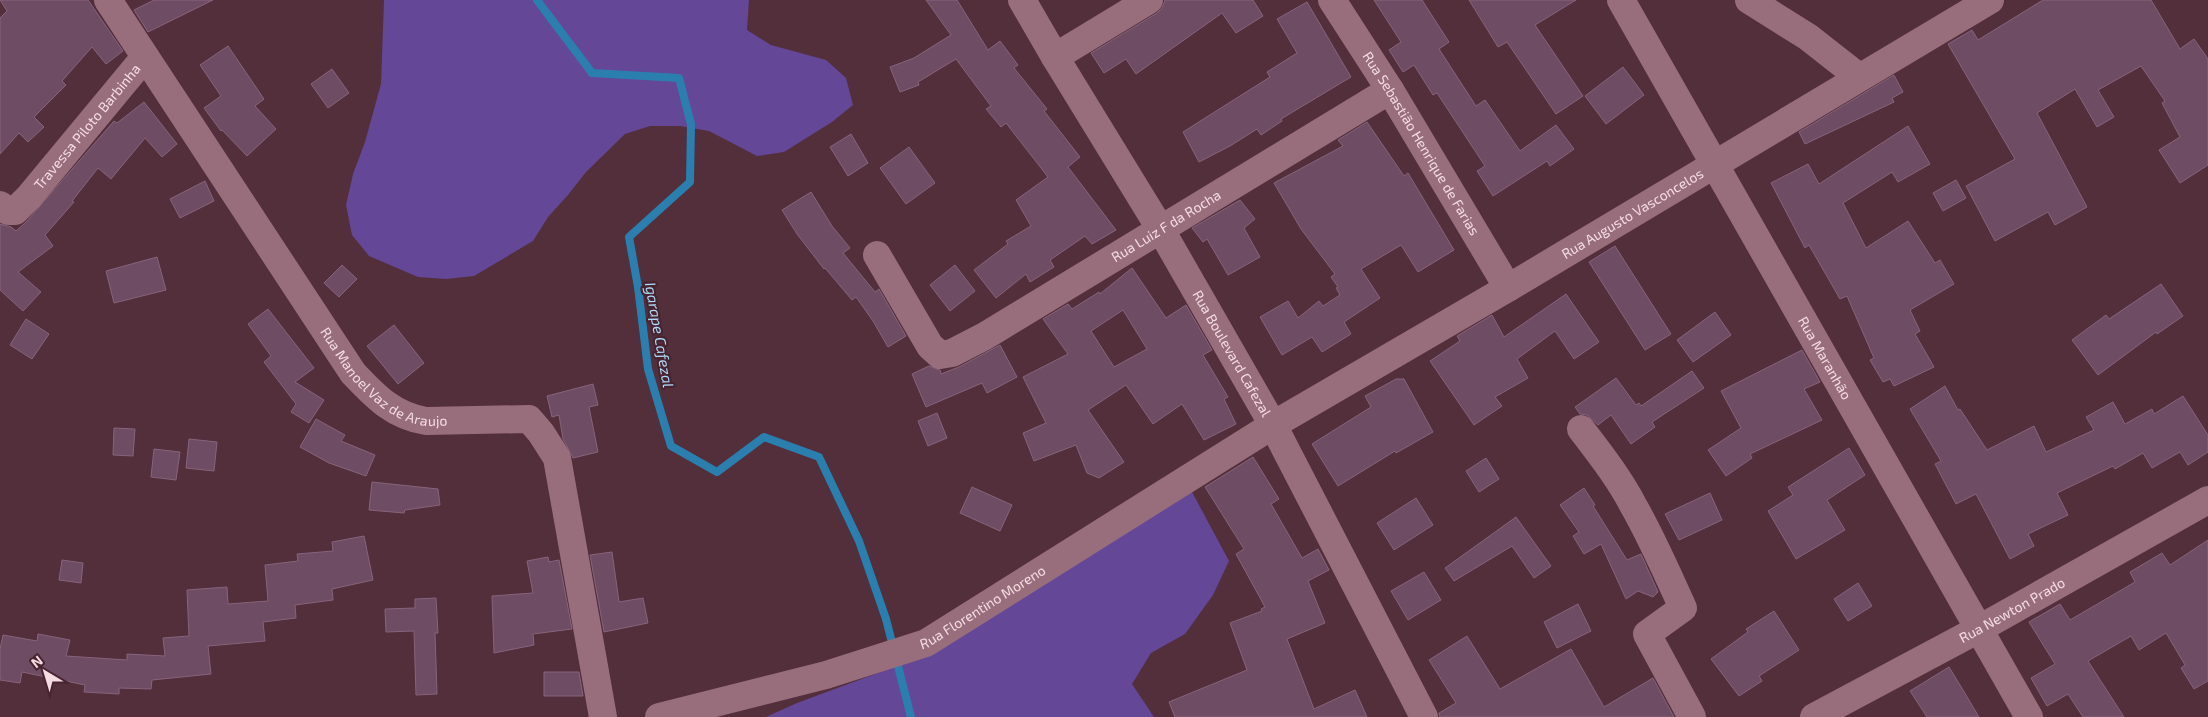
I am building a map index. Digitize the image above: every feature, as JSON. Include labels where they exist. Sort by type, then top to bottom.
[{"type":"street","name":"Rua Manoel Vaz de Araujo","points":[[108,0],[353,373],[380,400],[409,418],[426,421],[529,419],[541,433],[557,458],[603,717]]},
{"type":"street","name":"Rua Boulevard Cafezal","points":[[1022,0],[1161,230],[1272,425],[1424,717]]},
{"type":"street","points":[[1055,57],[1150,0]]},
{"type":"street","name":"Rua Sebastião Henrique de Farias","points":[[1332,0],[1390,90],[1508,288]]},
{"type":"street","name":"Rua Maranhão","points":[[1621,0],[2029,717]]},
{"type":"street","points":[[1749,0],[1808,37],[1859,77]]},
{"type":"street","name":"Rua Augusto Vasconcelos","points":[[1272,425],[1508,288],[1990,0]]},
{"type":"street","name":"Travessa Piloto Barbinha","points":[[0,205],[8,211],[16,211],[145,57]]},
{"type":"street","name":"Rua Luiz F da Rocha","points":[[877,255],[930,346],[940,355],[952,354],[1161,230],[1390,90]]},
{"type":"street","name":"Rua Florentino Moreno","points":[[659,717],[826,675],[926,643],[1272,425]]},
{"type":"street","points":[[1581,429],[1604,459],[1633,503],[1655,545],[1683,608],[1647,634],[1692,717]]},
{"type":"street","name":"Rua Newton Prado","points":[[1814,717],[1979,629],[2208,500]]},
{"type":"shaded area","points":[[384,0],[749,0],[747,30],[771,45],[826,60],[846,78],[853,105],[832,122],[784,152],[757,156],[709,131],[680,126],[650,126],[625,134],[586,172],[548,217],[533,241],[474,276],[446,279],[418,277],[369,256],[352,235],[346,205],[353,174],[365,142],[381,84]]},
{"type":"shaded area","points":[[1192,492],[1229,561],[1213,595],[1185,634],[1151,653],[1132,684],[1154,717],[766,717],[797,703],[910,661]]},
{"type":"building","points":[[0,0],[88,0],[123,51],[106,64],[92,47],[62,81],[66,85],[34,117],[44,127],[28,142],[19,133],[0,154],[0,18],[7,11]]},
{"type":"building","points":[[154,0],[213,0],[148,32],[134,10]]},
{"type":"building","points":[[926,0],[957,0],[988,50],[1000,41],[1018,65],[1014,68],[1047,109],[1044,111],[1080,157],[1068,167],[1116,230],[1092,244],[1085,236],[1050,260],[1054,267],[1030,282],[1026,274],[996,298],[974,270],[1008,244],[1006,241],[1031,226],[1016,200],[1048,177],[1006,123],[1001,127],[986,109],[991,106],[956,59],[918,82],[919,85],[900,92],[890,67],[914,58],[951,35]]},
{"type":"building","points":[[1165,0],[1253,0],[1263,16],[1236,33],[1222,13],[1136,74],[1126,59],[1104,73],[1091,53],[1157,13],[1162,8]]},
{"type":"building","points":[[1374,0],[1422,0],[1449,42],[1439,49],[1476,106],[1485,100],[1520,151],[1556,125],[1574,149],[1550,166],[1547,161],[1493,196],[1477,171],[1485,166],[1437,93],[1433,95],[1414,65],[1403,72],[1389,50],[1401,42]]},
{"type":"building","points":[[1469,0],[1576,0],[1535,25],[1583,96],[1556,114],[1507,42],[1498,47]]},
{"type":"building","points":[[2043,0],[2151,0],[2180,49],[2194,39],[2208,59],[2208,165],[2180,183],[2159,150],[2180,137],[2162,103],[2165,101],[2141,66],[2098,90],[2114,117],[2097,127],[2075,89],[2037,113],[2087,207],[2055,225],[2048,212],[1995,241],[1966,186],[2015,159],[1948,44],[1972,30],[1978,40]]},
{"type":"building","points":[[1307,2],[1351,77],[1281,119],[1282,121],[1261,135],[1257,129],[1199,162],[1183,132],[1270,77],[1267,72],[1297,53],[1277,19]]},
{"type":"building","points":[[228,46],[264,99],[255,106],[276,129],[247,156],[221,131],[204,108],[221,96],[200,65]]},
{"type":"building","points":[[1623,67],[1644,95],[1606,124],[1585,96]]},
{"type":"building","points":[[332,69],[349,93],[328,108],[311,84]]},
{"type":"building","points":[[1894,75],[1903,92],[1892,98],[1894,102],[1805,144],[1799,132]]},
{"type":"building","points":[[144,102],[177,144],[162,157],[145,138],[111,179],[98,168],[72,201],[74,202],[45,235],[53,246],[18,272],[41,292],[23,311],[0,290],[0,224],[11,227],[16,231],[114,121],[117,123]]},
{"type":"building","points":[[1367,122],[1404,176],[1408,173],[1454,250],[1418,272],[1401,245],[1361,269],[1380,298],[1344,322],[1351,334],[1322,352],[1312,337],[1282,355],[1260,317],[1288,301],[1298,318],[1319,301],[1323,306],[1340,295],[1336,288],[1338,287],[1331,277],[1335,274],[1301,229],[1274,183],[1343,146],[1338,140]]},
{"type":"building","points":[[1908,126],[1930,164],[1898,182],[1892,172],[1843,203],[1866,248],[1908,221],[1935,263],[1940,260],[1954,284],[1910,310],[1920,331],[1915,334],[1934,367],[1894,386],[1890,379],[1883,382],[1870,360],[1874,358],[1847,296],[1840,299],[1809,245],[1805,248],[1771,183],[1808,164],[1819,184]]},
{"type":"building","points":[[851,134],[868,163],[848,176],[830,147]]},
{"type":"building","points":[[909,147],[935,183],[906,204],[880,168]]},
{"type":"building","points":[[1956,180],[1966,198],[1943,211],[1933,193]]},
{"type":"building","points":[[205,181],[214,201],[180,218],[170,199]]},
{"type":"building","points":[[811,192],[832,226],[850,248],[843,253],[875,292],[879,289],[906,336],[888,347],[856,297],[852,300],[824,269],[797,234],[782,210]]},
{"type":"building","points":[[1240,200],[1255,219],[1244,228],[1260,257],[1228,275],[1207,239],[1203,242],[1192,228]]},
{"type":"building","points":[[1615,246],[1671,334],[1645,350],[1589,262]]},
{"type":"building","points":[[157,257],[166,290],[114,303],[106,271]]},
{"type":"building","points":[[342,265],[357,279],[339,297],[324,283]]},
{"type":"building","points":[[955,265],[975,291],[950,311],[930,285]]},
{"type":"building","points":[[1132,268],[1166,318],[1186,305],[1212,350],[1203,355],[1228,397],[1224,399],[1236,424],[1204,440],[1182,404],[1153,424],[1126,385],[1088,410],[1124,462],[1099,478],[1087,473],[1076,445],[1034,461],[1023,433],[1046,423],[1023,377],[1068,354],[1043,319],[1068,304],[1072,309],[1099,292],[1100,294]],"holes":[[[1123,310],[1147,349],[1114,367],[1091,331]]]},
{"type":"building","points":[[2161,284],[2183,316],[2157,334],[2156,332],[2098,375],[2072,340],[2106,315],[2109,319]]},
{"type":"building","points":[[1566,294],[1599,342],[1574,359],[1555,331],[1517,359],[1528,378],[1495,397],[1502,406],[1474,425],[1430,361],[1460,341],[1457,336],[1492,315],[1504,337]]},
{"type":"building","points":[[268,309],[314,368],[295,382],[324,400],[309,423],[291,412],[296,404],[264,362],[271,356],[248,324]]},
{"type":"building","points":[[1715,312],[1731,335],[1693,362],[1677,340]]},
{"type":"building","points":[[26,319],[49,334],[32,359],[10,345]]},
{"type":"building","points":[[394,325],[424,363],[398,384],[367,346]]},
{"type":"building","points":[[1000,345],[1017,377],[987,393],[982,383],[926,407],[912,374],[929,366],[940,370],[941,374],[959,367]]},
{"type":"building","points":[[1802,350],[1820,382],[1804,389],[1822,420],[1750,454],[1752,458],[1726,476],[1708,450],[1741,428],[1721,391]]},
{"type":"building","points":[[1692,371],[1704,388],[1652,422],[1655,427],[1631,444],[1611,415],[1598,425],[1587,415],[1580,414],[1575,407],[1616,378],[1636,405],[1639,403],[1641,406]]},
{"type":"building","points":[[1396,379],[1404,379],[1433,432],[1396,453],[1395,451],[1338,486],[1312,444],[1371,407],[1365,396]]},
{"type":"building","points":[[593,384],[598,405],[589,407],[598,452],[573,458],[563,439],[559,415],[552,417],[547,396]]},
{"type":"building","points":[[1945,386],[1958,410],[1960,409],[1987,450],[2034,426],[2046,452],[2094,430],[2086,417],[2113,402],[2125,424],[2152,409],[2154,414],[2183,396],[2208,435],[2208,452],[2188,465],[2180,452],[2152,468],[2143,453],[2115,469],[2113,466],[2057,493],[2068,515],[2028,534],[2034,546],[2010,559],[1976,494],[1956,504],[1935,464],[1941,461],[1910,409]]},
{"type":"building","points":[[937,413],[947,438],[928,446],[918,421]]},
{"type":"building","points":[[316,419],[345,435],[341,441],[375,455],[366,476],[329,463],[300,447]]},
{"type":"building","points":[[114,428],[135,429],[133,456],[113,455]]},
{"type":"building","points":[[189,439],[217,442],[214,471],[186,468]]},
{"type":"building","points":[[1849,448],[1865,475],[1827,500],[1845,530],[1796,559],[1768,511],[1793,495],[1788,487]]},
{"type":"building","points":[[154,449],[180,452],[176,480],[151,477]]},
{"type":"building","points":[[1253,457],[1279,499],[1271,504],[1302,558],[1318,549],[1329,570],[1308,581],[1325,623],[1287,639],[1314,709],[1355,690],[1367,717],[1175,717],[1169,702],[1247,670],[1230,623],[1262,611],[1261,609],[1265,607],[1236,554],[1244,549],[1205,487]]},
{"type":"building","points":[[1486,458],[1499,479],[1479,492],[1466,471]]},
{"type":"building","points":[[372,482],[438,489],[440,505],[405,510],[404,513],[369,510]]},
{"type":"building","points":[[972,487],[1012,505],[1000,531],[960,513]]},
{"type":"building","points":[[1584,488],[1595,505],[1593,506],[1627,560],[1641,554],[1658,592],[1653,597],[1638,591],[1626,599],[1601,544],[1584,554],[1573,536],[1579,532],[1560,505]]},
{"type":"building","points":[[1710,493],[1722,520],[1679,540],[1665,514]]},
{"type":"building","points":[[1416,498],[1433,525],[1394,550],[1377,523]]},
{"type":"building","points":[[1516,517],[1551,566],[1534,578],[1512,546],[1454,581],[1445,568]]},
{"type":"building","points":[[364,536],[373,580],[332,589],[333,600],[295,605],[296,618],[263,622],[265,641],[208,646],[211,674],[152,680],[151,689],[119,688],[119,694],[84,692],[85,685],[22,672],[20,683],[0,680],[0,649],[3,635],[37,641],[38,634],[70,640],[66,656],[127,660],[127,654],[165,656],[163,638],[189,636],[187,590],[227,587],[228,604],[268,601],[265,565],[298,561],[297,554],[333,551],[332,542]]},
{"type":"building","points":[[2208,540],[2208,681],[2194,689],[2181,668],[2185,665],[2166,633],[2139,650],[2131,636],[2088,661],[2124,717],[2083,717],[2068,694],[2047,706],[2031,678],[2055,664],[2029,622],[2060,604],[2070,620],[2135,582],[2130,572],[2162,553],[2170,565]]},
{"type":"building","points":[[612,552],[619,602],[643,598],[648,623],[604,632],[590,555]]},
{"type":"building","points":[[548,557],[549,562],[559,560],[572,629],[533,634],[534,645],[494,653],[492,596],[533,593],[527,561]]},
{"type":"building","points":[[62,560],[83,563],[81,583],[59,580]]},
{"type":"building","points":[[1424,572],[1441,600],[1408,620],[1391,591]]},
{"type":"building","points":[[1858,583],[1872,606],[1848,621],[1834,599]]},
{"type":"building","points":[[436,598],[438,633],[435,633],[437,694],[416,695],[414,631],[386,632],[385,609],[415,608],[415,599]]},
{"type":"building","points":[[1578,604],[1591,631],[1557,648],[1544,622]]},
{"type":"building","points":[[1774,611],[1799,650],[1759,676],[1762,681],[1739,696],[1711,659],[1748,632],[1746,629]]},
{"type":"building","points":[[1467,636],[1500,689],[1571,649],[1604,707],[1653,678],[1674,717],[1440,717],[1439,713],[1456,703],[1429,660]]},
{"type":"building","points":[[1949,667],[1979,717],[1927,717],[1910,691]]},
{"type":"building","points":[[544,672],[579,672],[583,696],[544,696]]},
{"type":"waterway","name":"Igarape Cafezal","points":[[537,0],[592,73],[679,78],[691,124],[690,182],[629,237],[638,287],[648,369],[671,446],[717,472],[764,437],[819,457],[859,541],[886,619],[911,717]]}]
